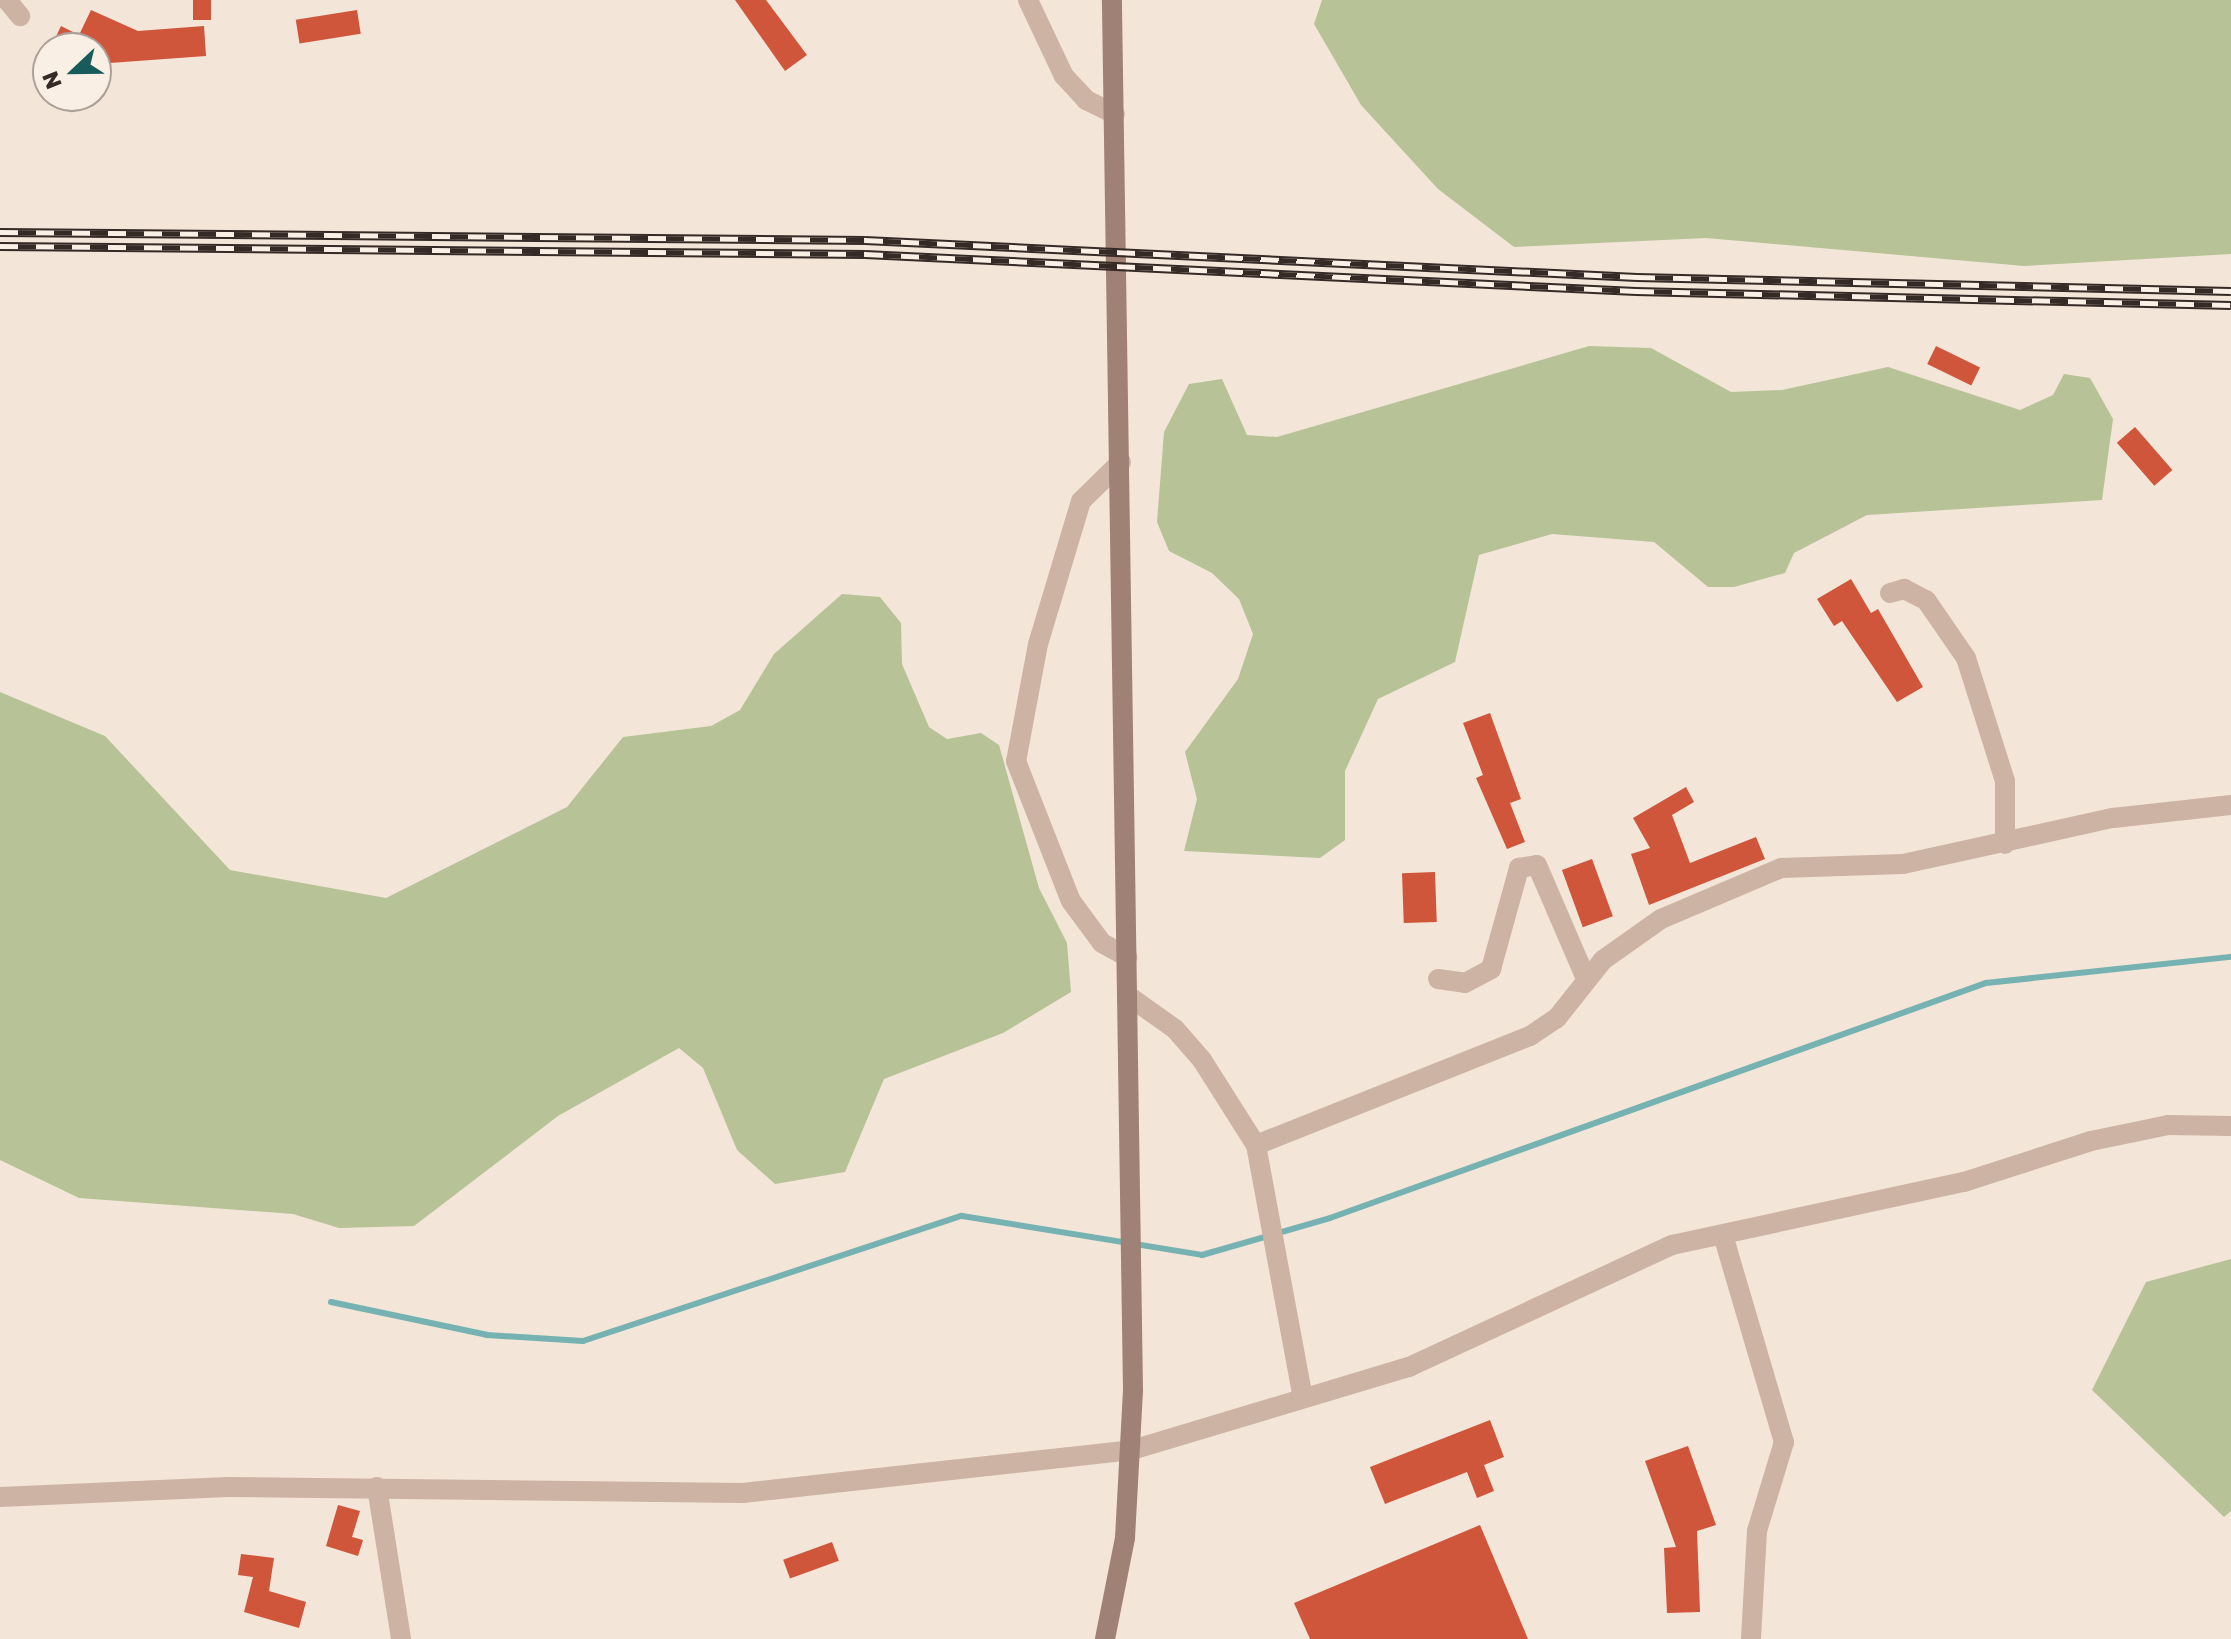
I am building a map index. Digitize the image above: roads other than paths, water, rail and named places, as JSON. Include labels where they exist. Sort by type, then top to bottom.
[{"type":"street","points":[[1028,0],[1064,76],[1086,100],[1115,114]]},
{"type":"street","points":[[1105,1639],[1125,1538],[1132,1450],[1121,462],[1112,0]]},
{"type":"street","points":[[1121,462],[1081,501],[1038,644],[1016,761],[1071,901],[1102,943],[1127,957]]},
{"type":"street","points":[[1890,593],[1904,589],[1926,600],[1966,658],[2005,781],[2005,844]]},
{"type":"street","points":[[1256,1145],[1530,1036],[1557,1018],[1586,979],[1661,919],[1781,868],[1903,864],[2113,818],[2231,805]]},
{"type":"street","points":[[1438,979],[1465,983],[1491,969],[1519,868],[1537,865],[1586,979]]},
{"type":"street","points":[[1127,995],[1193,1050],[1256,1145],[1303,1398]]},
{"type":"street","points":[[0,1497],[377,1487],[743,1493],[1132,1450],[1409,1367],[1672,1245],[1964,1182],[2091,1141],[2168,1125],[2231,1126]]},
{"type":"street","points":[[1723,1235],[1784,1442],[1757,1531],[1751,1639]]},
{"type":"street","points":[[377,1487],[401,1639]]},
{"type":"waterway","points":[[331,1302],[487,1335],[583,1341],[962,1216],[1202,1255],[1330,1218],[1986,983],[2231,957]]},
{"type":"railway","points":[[0,232],[865,240],[1637,277],[2231,291]]},
{"type":"railway","points":[[0,246],[865,254],[1636,291],[2231,305]]}]
